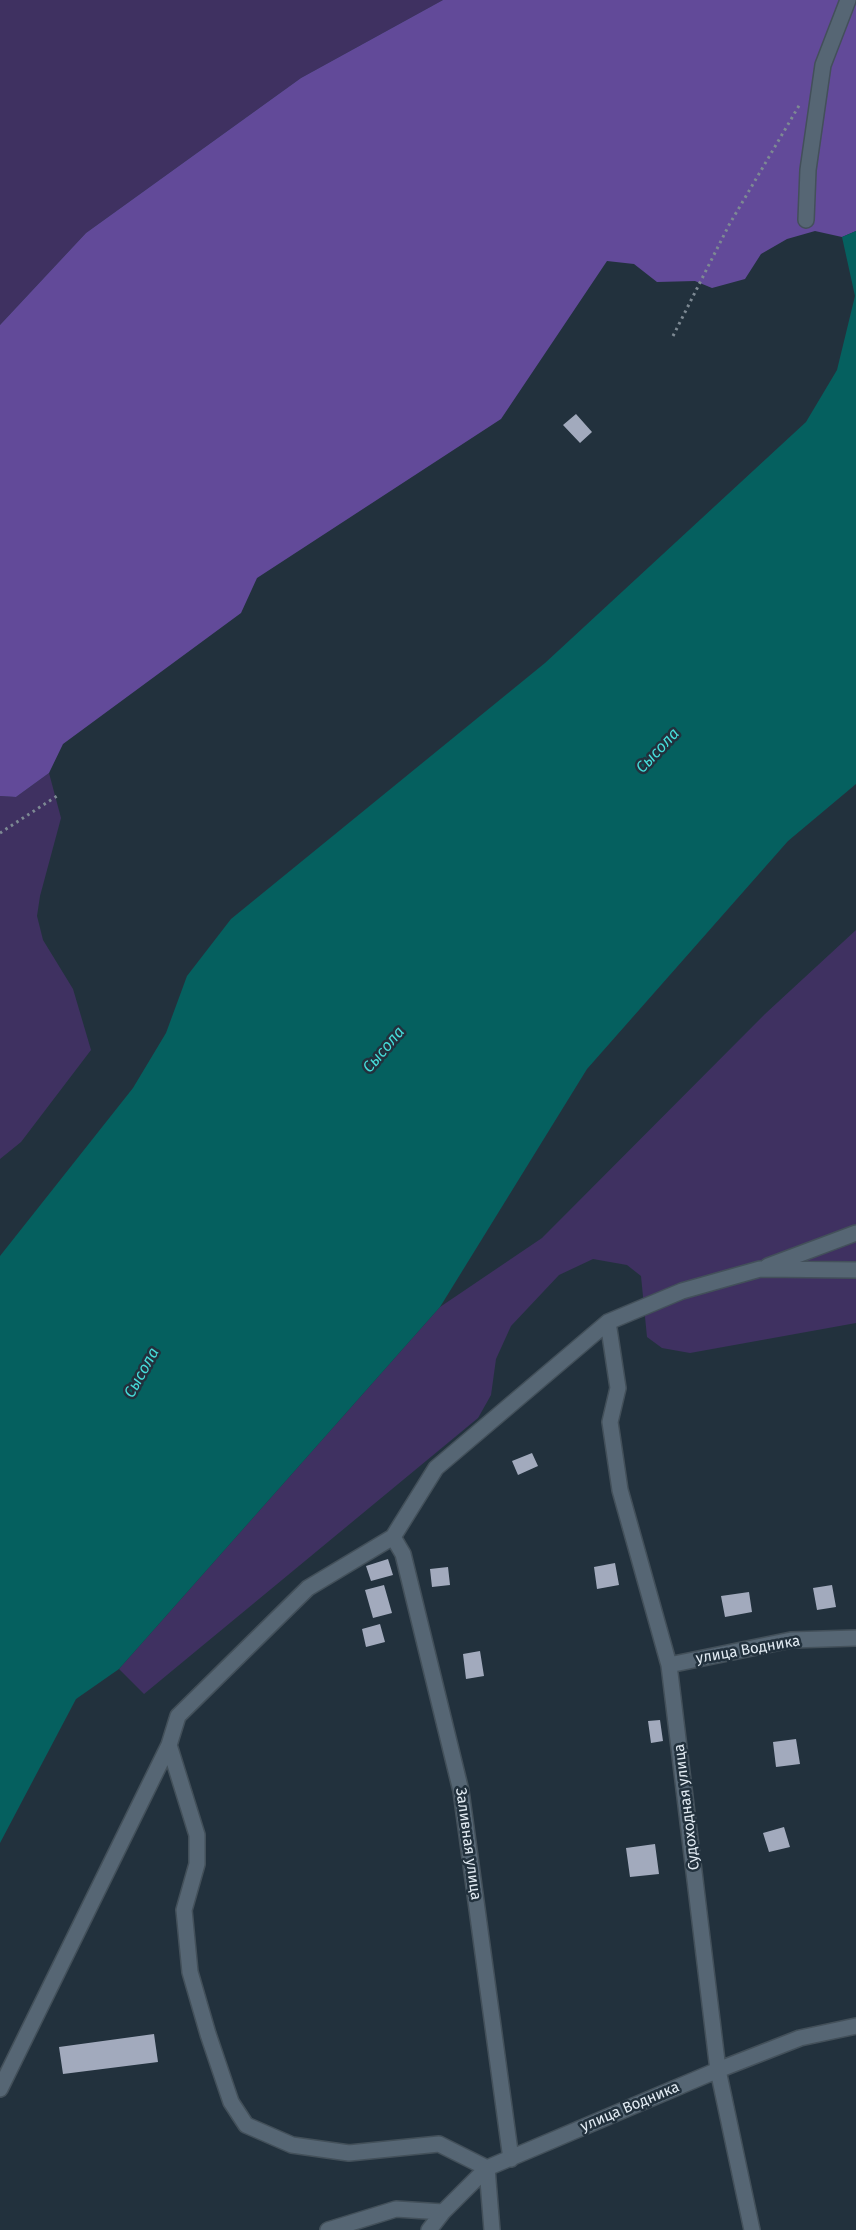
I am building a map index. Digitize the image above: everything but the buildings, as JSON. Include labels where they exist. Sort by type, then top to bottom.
[{"type":"street","points":[[806,220],[808,170],[823,65],[848,0]]},
{"type":"street","points":[[0,2088],[169,1745],[178,1716],[308,1588],[393,1537],[436,1468],[608,1322],[682,1290],[760,1269],[856,1233]]},
{"type":"street","points":[[760,1269],[856,1270]]},
{"type":"street","name":"Судоходная улица","points":[[608,1322],[618,1388],[610,1422],[620,1490],[669,1665],[718,2070],[752,2230]]},
{"type":"street","name":"Заливная улица","points":[[393,1537],[403,1554],[461,1791],[511,2158]]},
{"type":"street","name":"улица Водника","points":[[669,1665],[791,1640],[856,1638]]},
{"type":"street","points":[[169,1745],[197,1835],[196,1864],[184,1910],[190,1972],[231,2102],[246,2125],[292,2145],[349,2153],[439,2144],[487,2168],[492,2230]]},
{"type":"street","name":"улица Водника","points":[[429,2230],[442,2212],[487,2168],[718,2070],[800,2038],[856,2026]]},
{"type":"street","points":[[328,2230],[396,2209],[442,2212]]},
{"type":"path","points":[[673,336],[729,225],[803,98]]},
{"type":"path","points":[[0,833],[57,796]]},
{"type":"shaded area","points":[[0,0],[443,0],[301,78],[86,233],[0,325]]},
{"type":"shaded area","points":[[443,0],[856,0],[856,231],[842,237],[815,231],[787,239],[761,254],[745,279],[712,288],[695,281],[657,282],[634,264],[607,261],[501,419],[257,578],[241,613],[63,744],[49,773],[16,797],[0,796],[0,325],[86,233],[301,78]]},
{"type":"shaded area","points":[[49,773],[61,818],[40,896],[37,916],[43,940],[73,989],[91,1050],[21,1142],[0,1159],[0,796],[16,797]]},
{"type":"shaded area","points":[[856,930],[856,1323],[690,1353],[662,1348],[647,1337],[641,1276],[627,1265],[593,1259],[559,1275],[511,1326],[496,1359],[491,1395],[478,1418],[144,1694],[119,1669],[440,1307],[542,1238],[765,1014]]},
{"type":"water","name":"Сысола","points":[[856,231],[856,784],[788,841],[587,1069],[440,1307],[119,1669],[76,1699],[0,1843],[0,1256],[133,1088],[166,1033],[187,976],[231,919],[545,663],[806,422],[837,370],[855,296],[842,237]]}]
